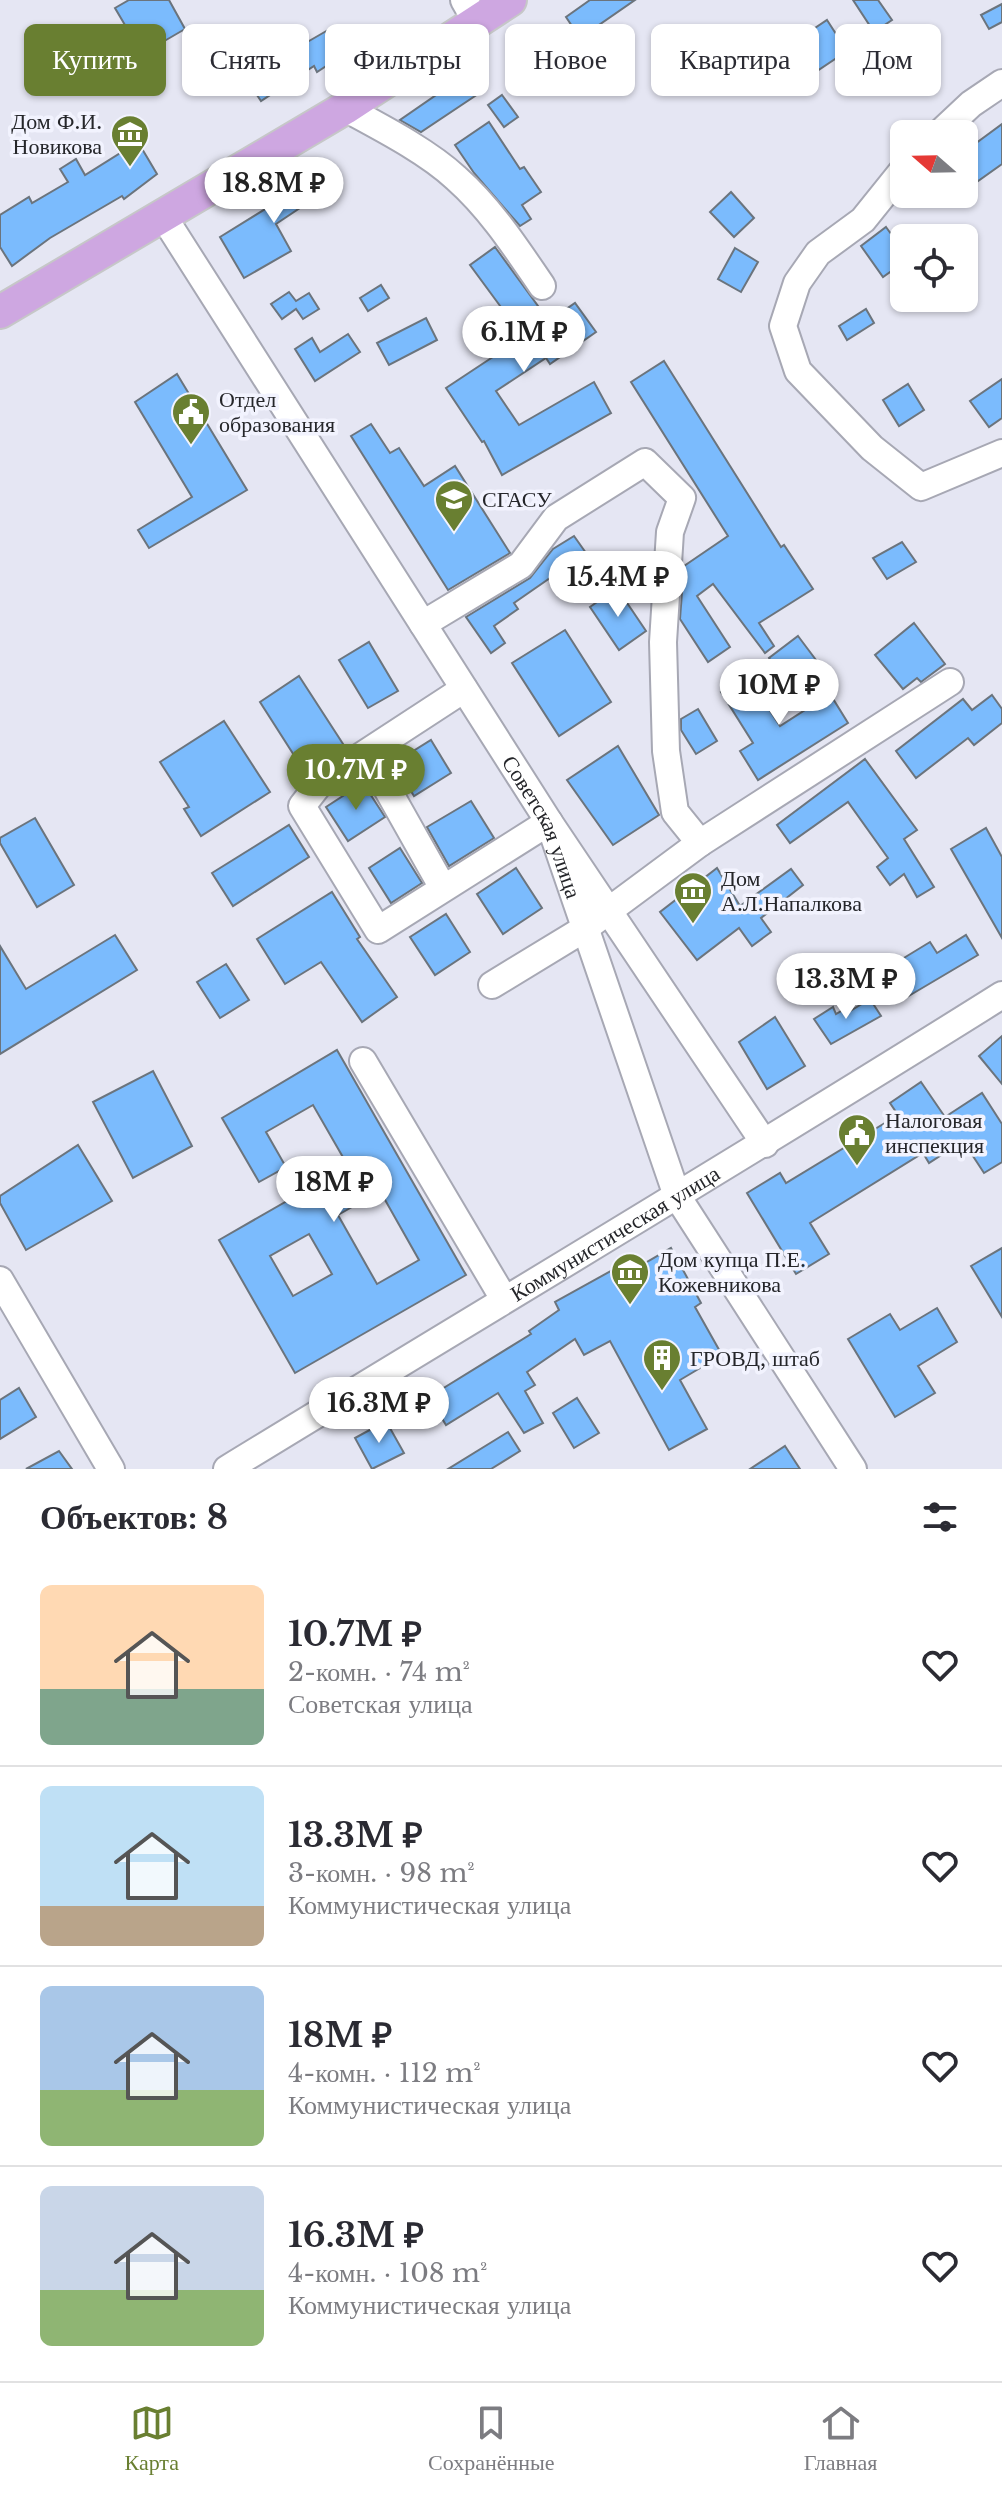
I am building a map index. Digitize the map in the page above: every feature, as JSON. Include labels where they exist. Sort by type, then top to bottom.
[{"type":"main road","points":[[0,312],[345,108],[470,10],[510,0]]},
{"type":"street","points":[[954,120],[1002,83]]},
{"type":"street","points":[[345,108],[391,133],[455,176],[498,222],[542,286]]},
{"type":"street","points":[[890,186],[863,220],[818,253],[797,283],[783,326],[798,371],[872,448],[921,487],[1002,453]]},
{"type":"street","name":"Советская улица","points":[[163,216],[549,822],[677,1196],[853,1469]]},
{"type":"street","points":[[423,624],[521,565],[556,518],[645,462],[682,498],[670,532],[663,642],[666,751],[675,812],[700,843]]},
{"type":"street","points":[[492,985],[584,929],[700,843],[950,682]]},
{"type":"street","points":[[464,689],[320,783],[302,806],[378,930],[549,822],[765,1144]]},
{"type":"street","points":[[367,753],[443,888]]},
{"type":"street","name":"Коммунистическая улица","points":[[227,1469],[765,1144],[1002,995]]},
{"type":"street","points":[[363,1061],[504,1299]]},
{"type":"street","points":[[0,1280],[111,1469]]},
{"type":"building","points":[[129,0],[169,0],[182,24],[182,31],[166,40],[166,24],[124,24],[115,8]]},
{"type":"building","points":[[590,0],[635,0],[600,24],[571,24],[566,17]]},
{"type":"building","points":[[853,0],[878,0],[892,20],[886,24],[869,24]]},
{"type":"building","points":[[1002,4],[1002,22],[989,29],[981,15]]},
{"type":"building","points":[[827,20],[835,32],[835,59],[819,70],[819,25]]},
{"type":"building","points":[[325,32],[325,67],[317,72],[314,66],[309,69],[309,41]]},
{"type":"building","points":[[502,95],[518,117],[504,127],[488,105]]},
{"type":"building","points":[[435,96],[475,96],[421,132],[400,120]]},
{"type":"building","points":[[489,122],[520,169],[524,167],[541,192],[522,205],[531,219],[520,226],[474,173],[455,145]]},
{"type":"building","points":[[1002,124],[1002,164],[978,181],[978,142]]},
{"type":"building","points":[[138,142],[157,174],[124,199],[122,196],[50,238],[12,266],[0,247],[0,215],[29,197],[32,203],[68,182],[60,169],[76,159],[85,175]]},
{"type":"building","points":[[328,163],[337,176],[330,181],[337,190],[319,204],[315,198],[276,224],[291,251],[244,278],[220,237],[304,185]]},
{"type":"building","points":[[731,192],[754,218],[734,237],[710,212]]},
{"type":"building","points":[[886,227],[890,233],[890,272],[883,277],[861,246]]},
{"type":"building","points":[[495,247],[549,321],[575,303],[596,332],[550,364],[546,358],[496,391],[519,425],[594,382],[611,413],[502,475],[484,441],[446,388],[523,337],[470,265]]},
{"type":"building","points":[[735,248],[758,262],[741,292],[718,279]]},
{"type":"building","points":[[381,285],[389,298],[368,311],[360,298]]},
{"type":"building","points":[[289,292],[296,301],[309,293],[319,309],[303,319],[296,309],[282,319],[271,304]]},
{"type":"building","points":[[866,309],[874,323],[847,340],[839,326]]},
{"type":"building","points":[[426,318],[437,340],[389,365],[377,343]]},
{"type":"building","points":[[348,334],[360,352],[315,381],[295,349],[312,338],[320,352]]},
{"type":"building","points":[[664,361],[781,547],[784,545],[813,589],[759,623],[774,646],[765,653],[713,584],[697,596],[730,647],[708,662],[680,619],[684,566],[728,536],[631,382]]},
{"type":"building","name":"Отдел образования","points":[[177,374],[247,490],[149,548],[138,530],[192,497],[135,402]]},
{"type":"building","points":[[1002,379],[1002,418],[989,427],[970,401]]},
{"type":"building","points":[[908,384],[924,410],[899,426],[883,400]]},
{"type":"building","name":"СГАСУ","points":[[371,424],[390,453],[399,448],[424,486],[455,466],[510,553],[448,590],[351,436]]},
{"type":"building","points":[[574,536],[586,553],[514,603],[518,609],[494,626],[505,643],[491,653],[466,617],[530,578],[553,549]]},
{"type":"building","points":[[902,542],[916,562],[887,579],[873,558]]},
{"type":"building","points":[[617,588],[646,631],[619,650],[590,607]]},
{"type":"building","points":[[914,623],[945,664],[921,682],[917,678],[903,689],[875,655]]},
{"type":"building","points":[[565,630],[611,702],[559,736],[512,663]]},
{"type":"building","points":[[798,636],[816,660],[787,682],[769,658]]},
{"type":"building","points":[[369,642],[398,691],[368,708],[339,660]]},
{"type":"building","points":[[747,675],[780,726],[830,694],[848,723],[758,780],[740,751],[753,743],[721,692]]},
{"type":"building","points":[[299,676],[345,747],[306,774],[260,702]]},
{"type":"building","points":[[992,695],[1002,709],[1002,723],[974,745],[968,738],[916,778],[896,751],[963,699],[972,710]]},
{"type":"building","points":[[698,709],[717,741],[696,754],[681,730],[681,719]]},
{"type":"building","points":[[224,721],[270,792],[201,836],[184,809],[189,807],[160,762]]},
{"type":"building","points":[[431,740],[451,773],[414,796],[394,763]]},
{"type":"building","points":[[618,746],[659,815],[613,845],[567,780]]},
{"type":"building","points":[[865,759],[917,830],[904,839],[934,887],[917,897],[904,874],[890,885],[877,867],[888,858],[848,802],[790,843],[777,825]]},
{"type":"building","points":[[363,783],[385,817],[348,841],[326,807]]},
{"type":"building","points":[[471,801],[494,838],[449,866],[427,827]]},
{"type":"building","points":[[35,818],[74,885],[37,907],[0,843],[0,838]]},
{"type":"building","points":[[289,825],[309,857],[233,906],[212,873]]},
{"type":"building","points":[[986,828],[1002,857],[1002,938],[951,849]]},
{"type":"building","points":[[400,848],[422,883],[391,903],[369,868]]},
{"type":"building","points":[[516,868],[542,908],[503,934],[477,894]]},
{"type":"building","points":[[717,868],[740,906],[791,869],[803,885],[761,918],[771,932],[752,946],[739,928],[697,960],[660,912]]},
{"type":"building","points":[[332,892],[360,937],[357,939],[397,997],[362,1022],[321,962],[285,984],[257,939]]},
{"type":"building","points":[[446,914],[470,952],[435,975],[410,937]]},
{"type":"building","points":[[115,935],[137,970],[0,1054],[0,946],[26,989]]},
{"type":"building","points":[[966,935],[978,955],[907,997],[889,967],[930,942],[937,953]]},
{"type":"building","points":[[226,964],[249,1000],[220,1018],[197,982]]},
{"type":"building","points":[[870,999],[881,1016],[831,1044],[814,1019],[833,1007],[836,1014],[848,1007],[850,1011]]},
{"type":"building","points":[[775,1017],[805,1066],[767,1089],[739,1042]]},
{"type":"building","points":[[1002,1036],[1002,1084],[979,1056]]},
{"type":"building","points":[[337,1050],[466,1275],[295,1373],[219,1240],[348,1166],[313,1105],[266,1132],[286,1167],[259,1182],[222,1118]],"holes":[[[380,1191],[419,1260],[377,1284],[338,1215]],[[309,1234],[332,1274],[293,1296],[270,1256]]]},
{"type":"building","points":[[153,1071],[192,1146],[133,1178],[93,1102]]},
{"type":"building","points":[[921,1082],[945,1117],[982,1093],[1002,1124],[1002,1162],[984,1173],[963,1141],[929,1163],[923,1153],[810,1223],[829,1254],[796,1274],[747,1193],[780,1173],[786,1183],[898,1115],[890,1103]]},
{"type":"building","points":[[78,1145],[112,1201],[26,1250],[0,1203],[0,1196]]},
{"type":"building","points":[[671,1248],[701,1303],[695,1307],[722,1355],[680,1380],[707,1429],[669,1450],[610,1341],[584,1355],[575,1339],[527,1372],[535,1385],[525,1391],[543,1423],[524,1433],[498,1393],[446,1425],[429,1397],[531,1334],[529,1331],[559,1310],[555,1302],[618,1267],[623,1276]]},
{"type":"building","points":[[1002,1248],[1002,1317],[971,1266]]},
{"type":"building","points":[[937,1308],[957,1342],[918,1366],[935,1393],[895,1417],[848,1339],[890,1314],[900,1330]]},
{"type":"building","points":[[19,1388],[36,1417],[0,1439],[0,1400]]},
{"type":"building","points":[[577,1398],[599,1433],[574,1448],[553,1413]]},
{"type":"building","points":[[386,1421],[404,1453],[372,1469],[355,1438]]},
{"type":"building","points":[[508,1432],[520,1451],[491,1469],[448,1469]]},
{"type":"building","points":[[785,1446],[800,1469],[750,1469]]},
{"type":"building","points":[[59,1451],[72,1469],[26,1469]]},
{"type":"place","name":"Дом Ф.И. Новикова","points":[[130,168]]},
{"type":"place","name":"Отдел образования","points":[[191,446]]},
{"type":"place","name":"СГАСУ","points":[[454,533]]},
{"type":"place","name":"Дом А.Л.Напалкова","points":[[693,925]]},
{"type":"place","name":"Налоговая инспекция","points":[[857,1167]]},
{"type":"place","name":"Дом купца П.Е. Кожевникова","points":[[630,1306]]},
{"type":"place","name":"ГРОВД, штаб","points":[[662,1392]]}]
